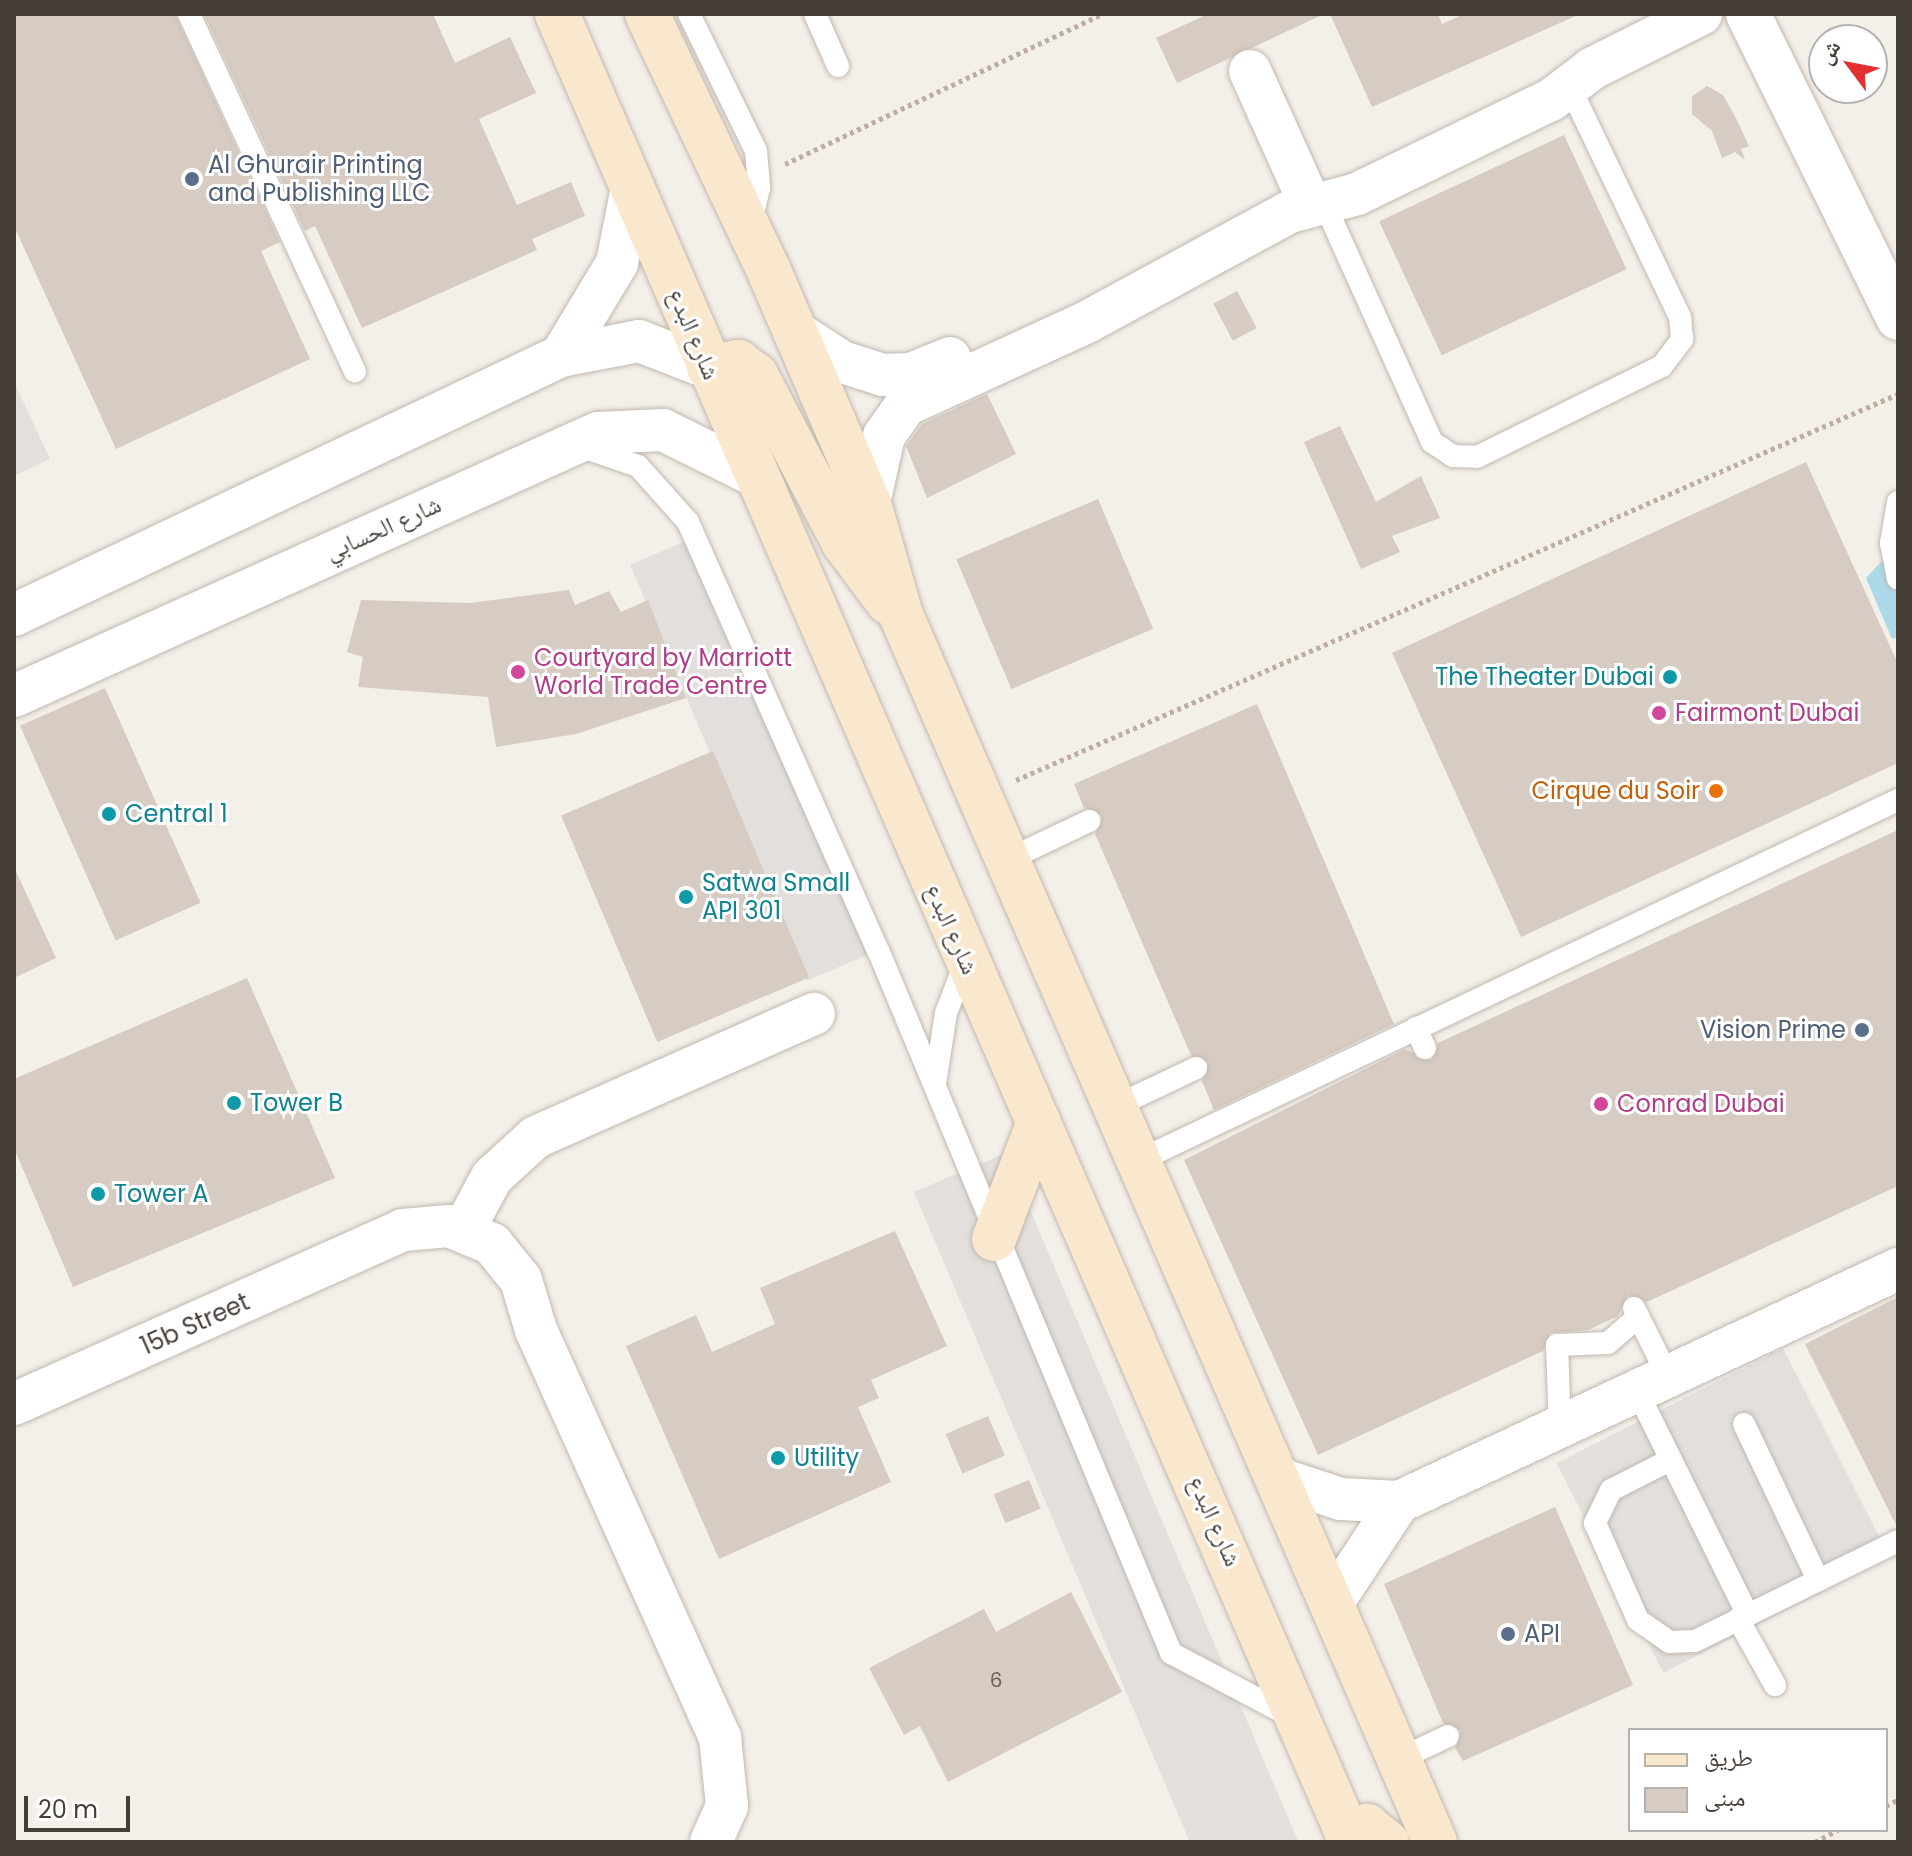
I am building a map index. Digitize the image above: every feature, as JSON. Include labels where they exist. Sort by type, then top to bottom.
[{"type":"main road","name":"شارع البدع","points":[[557,14],[966,961],[1304,1723],[1362,1839]]},
{"type":"main road","points":[[647,14],[750,228],[869,503],[901,615],[982,795],[1114,1107],[1333,1602],[1435,1842]]},
{"type":"main road","points":[[709,368],[738,362],[756,375],[844,543],[901,615]]},
{"type":"main road","points":[[994,1239],[1039,1122]]},
{"type":"street","points":[[869,503],[884,436],[906,405],[1087,322],[1152,280],[1571,89],[1593,68],[1701,14]]},
{"type":"street","points":[[1748,14],[1898,318]]},
{"type":"street","points":[[1250,71],[1318,206]]},
{"type":"street","points":[[561,356],[617,263],[632,188]]},
{"type":"street","points":[[794,331],[842,362],[898,376],[1103,293],[1152,280]]},
{"type":"street","points":[[14,615],[561,356],[639,341],[709,368]]},
{"type":"street","name":"شارع الحسابي","points":[[14,696],[570,443],[618,429],[663,430],[756,476]]},
{"type":"street","points":[[464,1229],[492,1177],[536,1137],[814,1014]]},
{"type":"street","name":"15b Street","points":[[14,1404],[418,1226],[464,1229],[514,1266],[536,1330],[687,1677],[703,1699],[726,1762],[727,1806],[711,1842]]},
{"type":"street","name":"15b Street","points":[[376,1245],[428,1246],[471,1262],[536,1330]]},
{"type":"street","points":[[1277,1478],[1341,1499],[1399,1502],[1654,1387],[1898,1269]]},
{"type":"street","points":[[1333,1602],[1399,1502]]},
{"type":"street","name":"15b Street","points":[[679,1842],[700,1807],[705,1775],[687,1677]]},
{"type":"lane","points":[[189,14],[355,371]]},
{"type":"lane","points":[[689,14],[756,151],[760,176],[750,228]]},
{"type":"lane","points":[[815,14],[838,66]]},
{"type":"lane","points":[[1318,206],[1432,442],[1453,456],[1477,457],[1662,366],[1682,339],[1680,317],[1571,89]]},
{"type":"lane","points":[[570,443],[638,466],[688,522],[935,1093],[1171,1653],[1304,1723]]},
{"type":"lane","points":[[1898,502],[1891,543],[1898,578]]},
{"type":"lane","points":[[1138,1161],[1482,1010],[1898,800]]},
{"type":"lane","points":[[1009,859],[1089,821]]},
{"type":"lane","points":[[935,1093],[946,1013],[966,961]]},
{"type":"lane","points":[[1114,1107],[1196,1068]]},
{"type":"lane","points":[[1560,1430],[1557,1345],[1608,1343],[1636,1313],[1670,1460],[1775,1685]]},
{"type":"lane","points":[[1744,1424],[1818,1580]]},
{"type":"lane","points":[[1670,1460],[1604,1497],[1597,1532],[1638,1620],[1656,1638],[1695,1641],[1898,1541]]},
{"type":"lane","points":[[1399,1759],[1448,1736]]},
{"type":"path","points":[[760,176],[1102,14]]},
{"type":"path","points":[[982,795],[1898,394]]},
{"type":"path","points":[[1815,1842],[1834,1832]]},
{"type":"shaded area","points":[[14,382],[50,459],[14,476]]},
{"type":"shaded area","points":[[700,535],[877,951],[807,981],[630,565]]},
{"type":"shaded area","points":[[1006,1153],[1298,1842],[1190,1842],[914,1192]]},
{"type":"shaded area","points":[[1783,1348],[1890,1557],[1663,1673],[1557,1463]]},
{"type":"water","points":[[1898,560],[1898,637],[1892,639],[1866,578],[1881,562]]},
{"type":"building","points":[[14,14],[175,14],[280,242],[261,251],[310,359],[116,449],[14,226]]},
{"type":"building","points":[[204,14],[433,14],[455,63],[510,37],[536,93],[479,119],[517,205],[571,182],[585,216],[532,239],[537,250],[362,328],[315,226],[305,231]]},
{"type":"building","points":[[1208,14],[1324,14],[1177,83],[1156,38]]},
{"type":"building","points":[[1330,14],[1438,14],[1442,24],[1464,14],[1580,14],[1372,107]]},
{"type":"building","points":[[1707,86],[1723,95],[1737,120],[1749,146],[1741,149],[1745,160],[1735,152],[1722,158],[1712,131],[1692,114],[1692,96]]},
{"type":"building","points":[[1564,135],[1627,269],[1442,355],[1379,221]]},
{"type":"building","points":[[1237,291],[1257,328],[1233,341],[1213,304]]},
{"type":"building","points":[[987,394],[1016,454],[927,498],[906,446],[922,424]]},
{"type":"building","points":[[1340,426],[1376,502],[1421,476],[1440,518],[1392,536],[1400,552],[1361,569],[1304,442]]},
{"type":"building","name":"Fairmont Dubai","points":[[1806,462],[1898,664],[1898,763],[1521,937],[1392,653]]},
{"type":"building","points":[[1098,499],[1153,629],[1011,689],[956,559]]},
{"type":"building","name":"Courtyard by Marriott World Trade Centre","points":[[569,590],[575,605],[609,591],[621,612],[648,600],[686,698],[576,734],[496,747],[488,697],[358,687],[363,657],[347,652],[361,600],[470,603]]},
{"type":"building","name":"Central 1","points":[[105,688],[201,903],[116,941],[20,726]]},
{"type":"building","points":[[1257,704],[1394,1024],[1214,1110],[1202,1081],[1209,1063],[1191,1055],[1095,834],[1102,816],[1084,808],[1074,784]]},
{"type":"building","name":"Satwa Small API 301","points":[[713,751],[809,977],[657,1042],[561,815]]},
{"type":"building","name":"Conrad Dubai","points":[[1898,830],[1898,1186],[1647,1302],[1628,1295],[1618,1316],[1588,1330],[1550,1333],[1543,1351],[1318,1455],[1184,1160],[1405,1049],[1431,1060],[1438,1043]]},
{"type":"building","points":[[14,867],[56,958],[14,978]]},
{"type":"building","points":[[247,978],[335,1178],[73,1287],[14,1148],[14,1079]]},
{"type":"building","name":"Utility","points":[[895,1231],[947,1346],[871,1380],[879,1398],[858,1407],[891,1482],[719,1559],[626,1346],[696,1315],[712,1352],[775,1324],[760,1288]]},
{"type":"building","points":[[1898,1297],[1898,1527],[1897,1527],[1805,1344]]},
{"type":"building","points":[[988,1416],[1005,1456],[962,1474],[946,1434]]},
{"type":"building","points":[[1029,1480],[1041,1509],[1005,1523],[994,1494]]},
{"type":"building","name":"API","points":[[1555,1507],[1633,1685],[1463,1761],[1455,1748],[1461,1731],[1443,1723],[1384,1584]]},
{"type":"building","points":[[1071,1592],[1122,1692],[948,1782],[920,1726],[904,1735],[869,1668],[984,1609],[996,1632]]},
{"type":"place","name":"Al Ghurair Printing and Publishing LLC","points":[[192,179]]},
{"type":"place","name":"Courtyard by Marriott World Trade Centre","points":[[518,672]]},
{"type":"place","name":"The Theater Dubai","points":[[1670,677]]},
{"type":"place","name":"Fairmont Dubai","points":[[1659,713]]},
{"type":"place","name":"Cirque du Soir","points":[[1716,791]]},
{"type":"place","name":"Central 1","points":[[109,814]]},
{"type":"place","name":"Satwa Small API 301","points":[[686,897]]},
{"type":"place","name":"Vision Prime","points":[[1862,1030]]},
{"type":"place","name":"Tower B","points":[[234,1103]]},
{"type":"place","name":"Conrad Dubai","points":[[1601,1104]]},
{"type":"place","name":"Tower A","points":[[98,1194]]},
{"type":"place","name":"Utility","points":[[778,1458]]},
{"type":"place","name":"API","points":[[1508,1634]]}]
